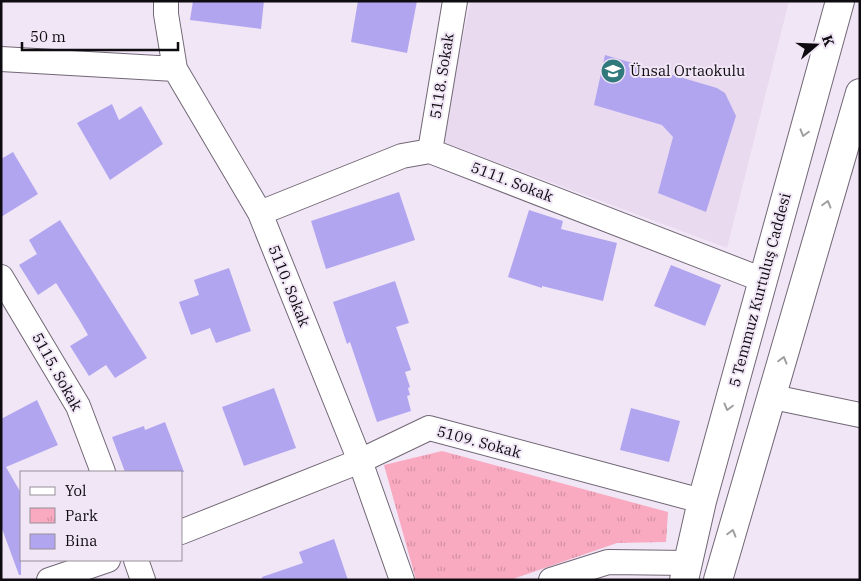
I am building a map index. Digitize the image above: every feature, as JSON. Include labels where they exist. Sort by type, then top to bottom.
[{"type":"main road","name":"5 Temmuz Kurtuluş Caddesi","points":[[686,572],[702,502],[840,1]]},
{"type":"main road","points":[[718,580],[773,397],[858,99],[816,90]]},
{"type":"street","name":"5110. Sokak","points":[[166,1],[166,14],[175,69],[260,213],[360,461],[402,580]]},
{"type":"street","name":"5118. Sokak","points":[[430,150],[455,1]]},
{"type":"street","points":[[1,59],[175,69]]},
{"type":"street","points":[[260,213],[402,156],[430,150]]},
{"type":"street","name":"5111. Sokak","points":[[430,150],[763,280]]},
{"type":"street","name":"5115. Sokak","points":[[4,288],[78,406],[103,471]]},
{"type":"street","points":[[773,397],[860,415]]},
{"type":"street","name":"5109. Sokak","points":[[182,532],[360,461],[429,428],[702,502]]},
{"type":"street","points":[[49,580],[105,561]]},
{"type":"street","points":[[136,561],[143,580]]},
{"type":"street","points":[[550,580],[608,562],[686,572]]},
{"type":"shaded area","name":"Ünsal Ortaokulu","points":[[471,1],[789,1],[727,248],[440,141]]},
{"type":"green space","points":[[442,451],[668,512],[666,542],[617,543],[510,580],[416,580],[384,465]]},
{"type":"building","points":[[193,1],[264,1],[261,29],[190,20]]},
{"type":"building","points":[[358,1],[417,1],[407,53],[351,42]]},
{"type":"building","points":[[605,55],[717,88],[725,93],[736,116],[706,212],[658,193],[673,137],[662,125],[594,105]]},
{"type":"building","points":[[112,104],[119,120],[141,106],[163,144],[110,180],[77,123]]},
{"type":"building","points":[[13,152],[38,194],[1,217],[1,159]]},
{"type":"building","points":[[399,192],[415,240],[326,269],[311,221]]},
{"type":"building","points":[[529,210],[563,221],[561,229],[617,243],[603,301],[542,286],[542,288],[508,277]]},
{"type":"building","points":[[60,220],[147,358],[115,378],[106,365],[89,376],[70,346],[88,335],[80,321],[56,283],[38,295],[19,265],[37,254],[29,240]]},
{"type":"building","points":[[671,265],[721,285],[705,326],[654,306]]},
{"type":"building","points":[[229,268],[251,331],[216,343],[210,328],[191,335],[179,302],[199,295],[194,280]]},
{"type":"building","points":[[395,281],[409,323],[396,327],[411,370],[405,372],[410,387],[408,388],[410,395],[407,396],[411,411],[377,422],[350,342],[347,344],[333,302]]},
{"type":"building","points":[[274,388],[296,448],[244,466],[222,407]]},
{"type":"building","points":[[37,400],[58,445],[6,467],[20,491],[21,575],[19,575],[1,526],[1,419]]},
{"type":"building","points":[[631,408],[680,421],[669,462],[620,450]]},
{"type":"building","points":[[165,422],[184,472],[125,471],[112,437],[144,426],[145,430]]},
{"type":"building","points":[[334,539],[348,580],[262,580],[262,577],[303,563],[299,552]]},
{"type":"place","name":"Ünsal Ortaokulu","points":[[613,71]]}]
